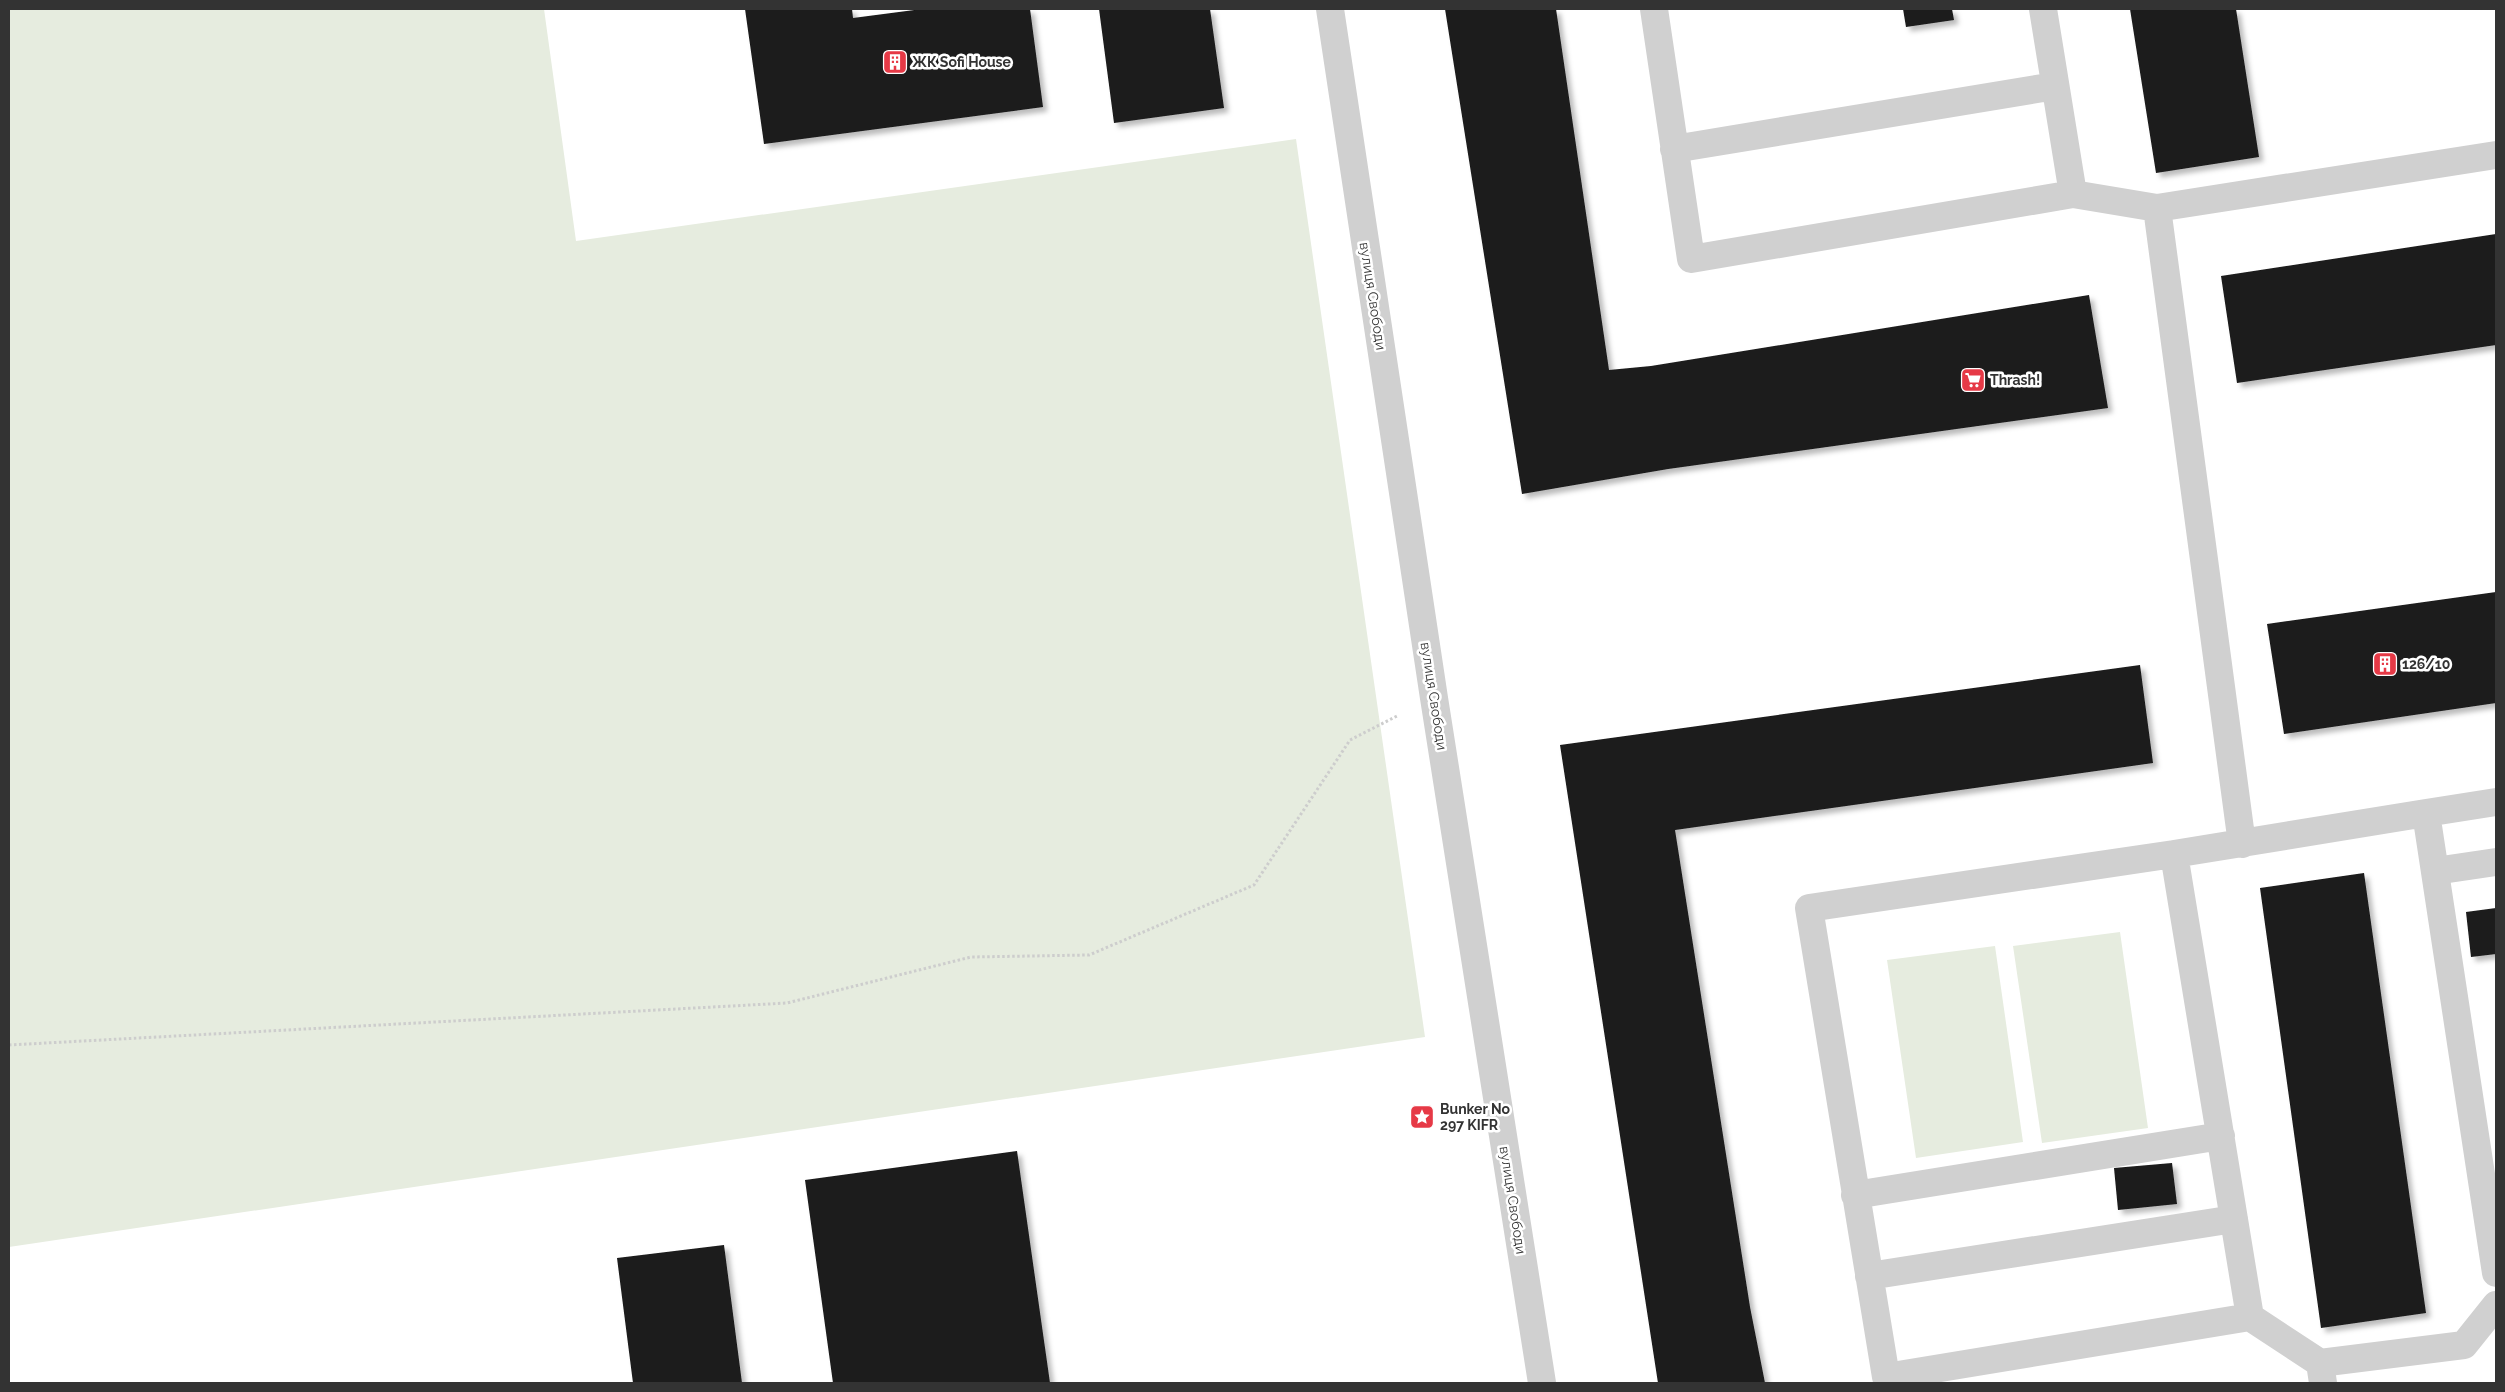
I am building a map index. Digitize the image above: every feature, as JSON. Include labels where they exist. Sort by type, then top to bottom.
[{"type":"street","name":"вулиця Свободи","points":[[1330,9],[1434,698],[1542,1383]]},
{"type":"street","points":[[1654,9],[1692,259],[2073,194],[2157,208],[2496,155]]},
{"type":"street","points":[[2043,9],[2073,194]]},
{"type":"street","points":[[1674,149],[2055,86]]},
{"type":"street","points":[[2157,208],[2242,844]]},
{"type":"street","points":[[2250,1317],[1886,1377],[1809,908],[2242,844],[2496,802]]},
{"type":"street","points":[[2426,813],[2491,1199],[2496,1273]]},
{"type":"street","points":[[2174,854],[2250,1317],[2321,1373],[2464,1345],[2496,1305]]},
{"type":"street","points":[[2435,871],[2496,862]]},
{"type":"street","points":[[1856,1195],[2221,1136]]},
{"type":"street","points":[[1869,1276],[2234,1219]]},
{"type":"path","points":[[9,1045],[787,1003],[971,957],[1089,955],[1254,885],[1350,740],[1434,698]]},
{"type":"shaded area","points":[[9,9],[544,9],[576,241],[1296,139],[1425,1037],[9,1247]]},
{"type":"shaded area","points":[[2120,932],[2148,1128],[2042,1143],[2013,946]]},
{"type":"shaded area","points":[[1995,946],[2023,1142],[1916,1158],[1887,960]]},
{"type":"building","name":"ЖК Sofi House","points":[[745,9],[852,9],[853,18],[922,9],[1030,9],[1043,107],[764,144]]},
{"type":"building","points":[[1099,9],[1210,9],[1224,108],[1114,123]]},
{"type":"building","points":[[1445,9],[1556,9],[1609,370],[1651,366],[2089,295],[2108,408],[1668,469],[1522,494]]},
{"type":"building","points":[[1903,9],[1952,9],[1954,20],[1906,27]]},
{"type":"building","points":[[2130,9],[2236,9],[2259,157],[2156,173]]},
{"type":"building","points":[[2496,234],[2496,345],[2237,383],[2221,276]]},
{"type":"building","name":"126/10","points":[[2496,592],[2496,703],[2284,734],[2267,624]]},
{"type":"building","points":[[2140,665],[2153,763],[1675,830],[1750,1307],[1765,1383],[1658,1383],[1560,745]]},
{"type":"building","points":[[2364,873],[2426,1313],[2321,1328],[2260,888]]},
{"type":"building","points":[[2496,908],[2496,954],[2471,957],[2466,912]]},
{"type":"building","points":[[1017,1151],[1050,1383],[833,1383],[805,1180]]},
{"type":"building","points":[[2172,1163],[2177,1204],[2118,1210],[2114,1168]]},
{"type":"building","points":[[724,1245],[742,1383],[633,1383],[617,1258]]},
{"type":"place","name":"ЖК Sofi House","points":[[895,62]]},
{"type":"place","name":"Thrash!","points":[[1973,380]]},
{"type":"place","name":"126/10","points":[[2385,664]]},
{"type":"place","name":"Bunker No 297 KIFR","points":[[1422,1117]]}]
